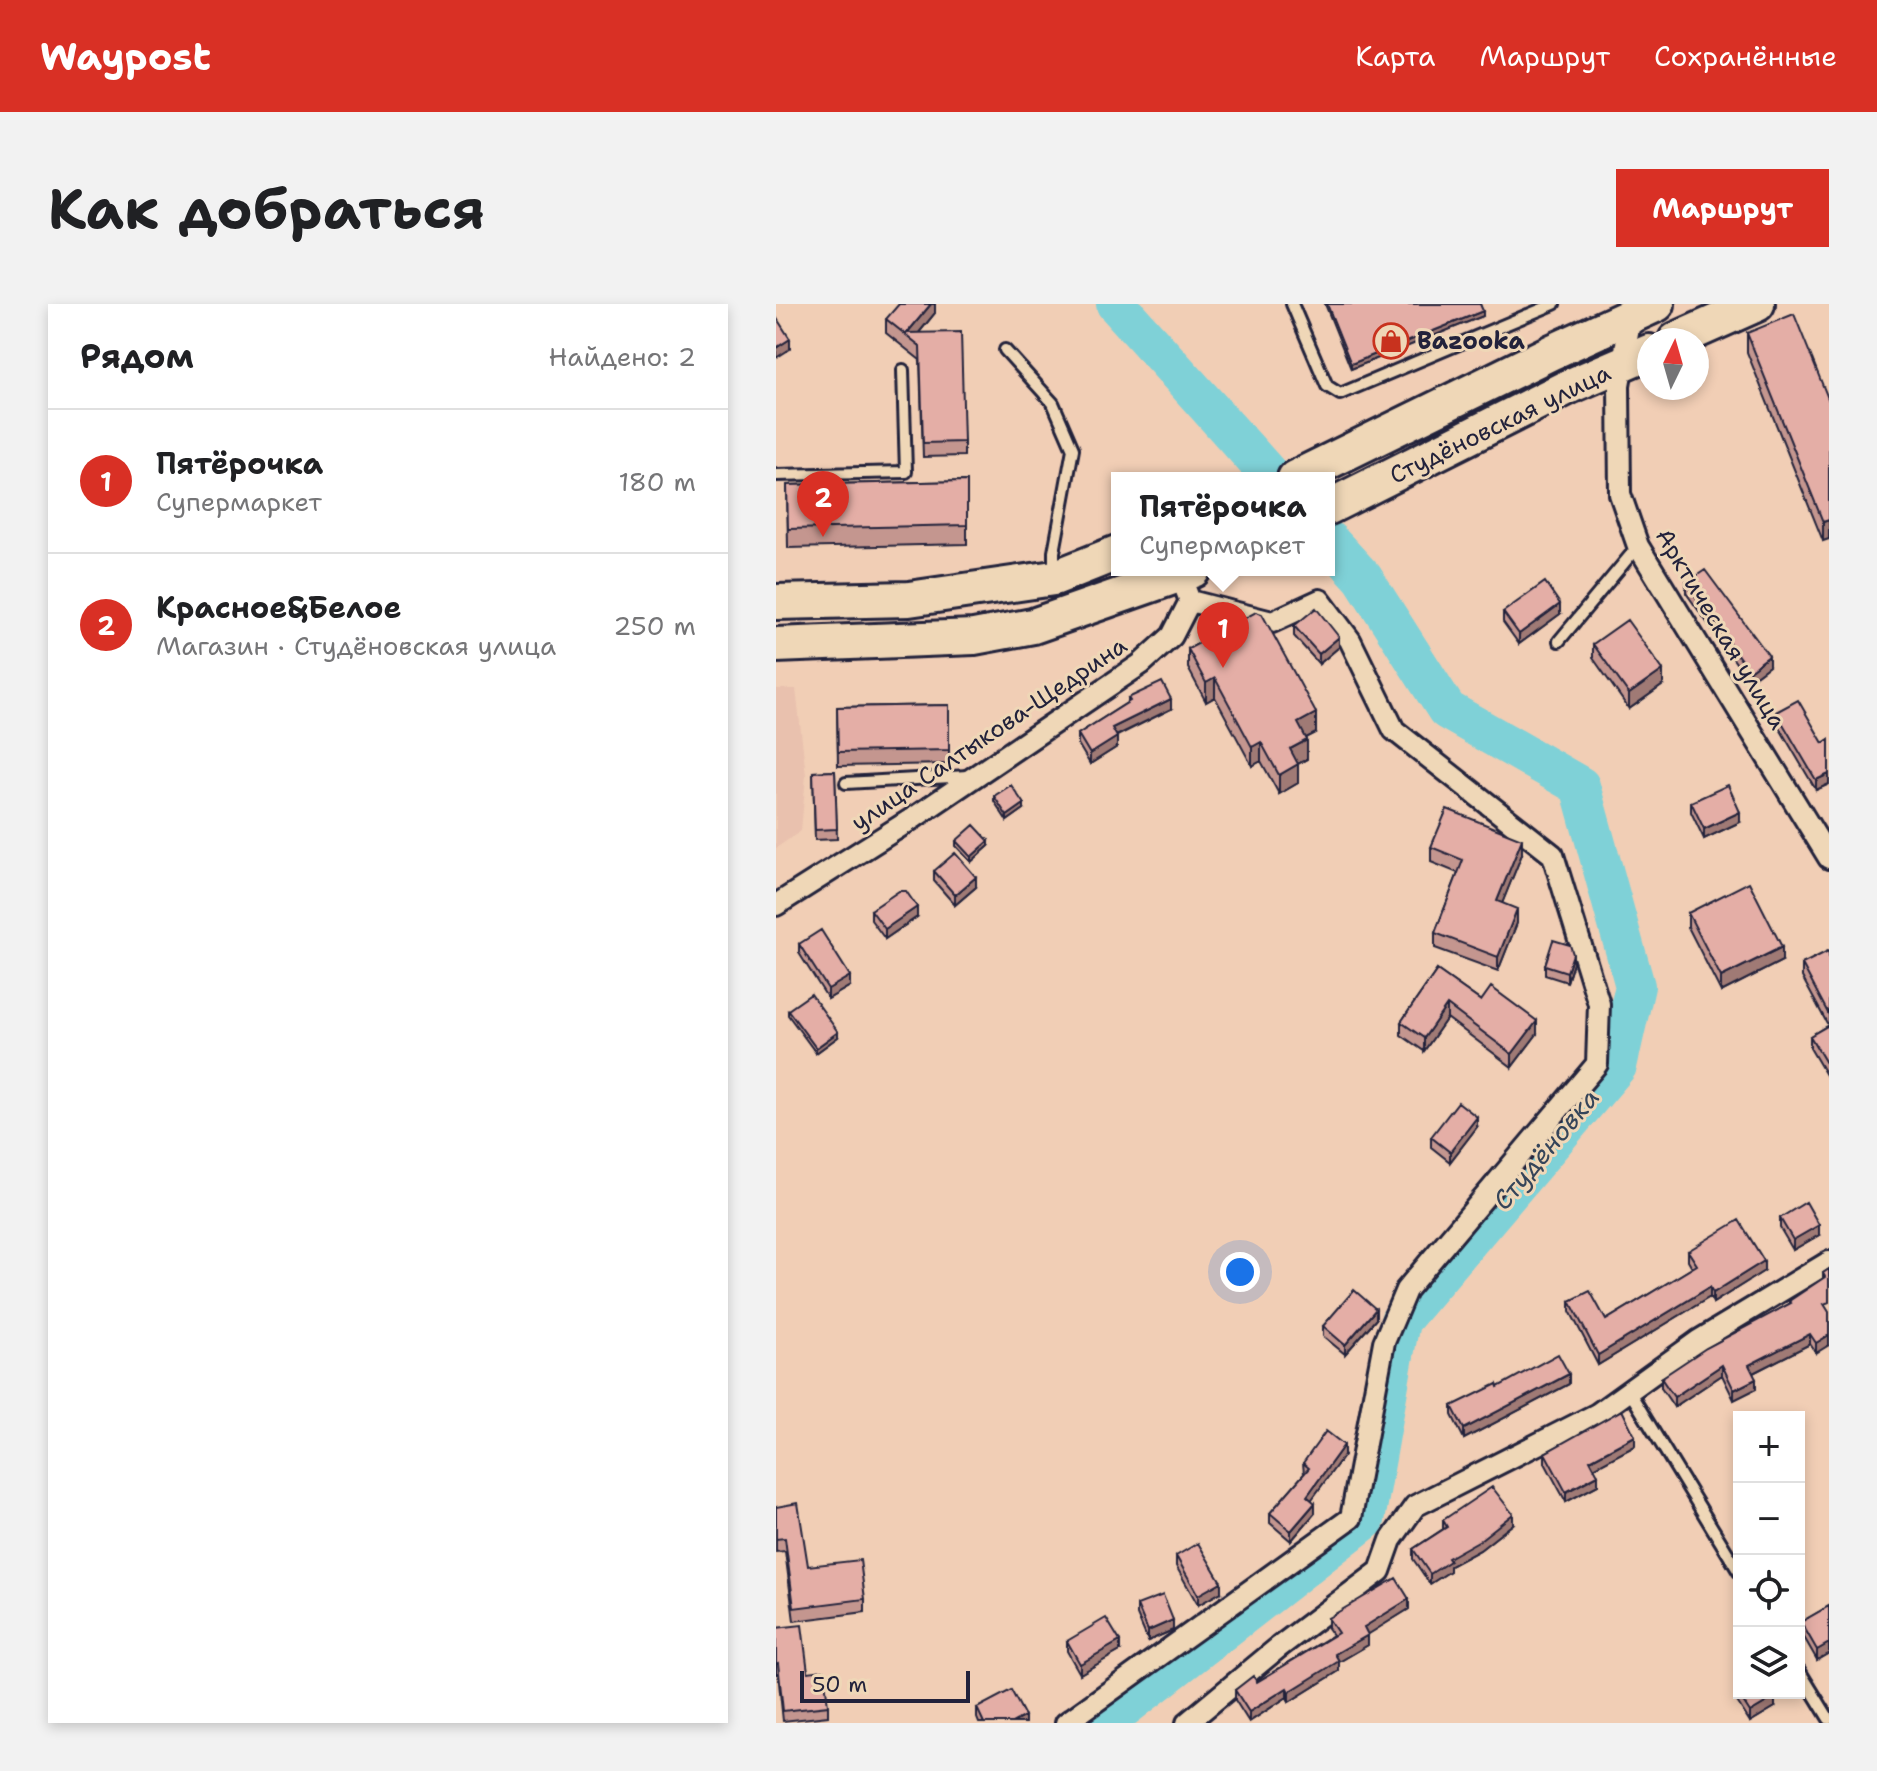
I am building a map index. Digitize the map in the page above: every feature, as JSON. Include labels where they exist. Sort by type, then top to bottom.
[{"type":"main road","points":[[1702,328],[1757,304]]},
{"type":"main road","points":[[1644,307],[1657,328]]},
{"type":"main road","name":"Студёновская улица","points":[[1308,472],[1644,307]]},
{"type":"main road","points":[[1552,352],[1577,354],[1583,364],[1570,386]]},
{"type":"main road","name":"Студёновская улица","points":[[1341,502],[1570,386],[1637,357]]},
{"type":"main road","points":[[776,602],[909,599],[1054,578],[1111,555]]},
{"type":"main road","points":[[776,645],[889,643],[974,637],[1033,626],[1188,583]]},
{"type":"street","name":"Арктическая улица","points":[[1641,328],[1644,307]]},
{"type":"street","name":"Арктическая улица","points":[[1637,357],[1619,385],[1620,494],[1638,546],[1829,858]]},
{"type":"street","name":"улица Салтыкова-Щедрина","points":[[776,905],[977,776],[1141,664],[1172,636],[1188,583]]},
{"type":"street","points":[[1066,1723],[1351,1518],[1384,1342],[1406,1290],[1597,1064],[1599,1004],[1553,855],[1394,730],[1350,640],[1320,600],[1272,622],[1188,583]]},
{"type":"street","points":[[1187,1723],[1279,1647],[1380,1571],[1391,1540],[1415,1506],[1597,1414],[1698,1341],[1829,1262]]},
{"type":"lane","points":[[1292,304],[1327,386],[1340,394],[1554,304]]},
{"type":"lane","points":[[1005,350],[1053,403],[1073,449],[1054,552],[1054,578]]},
{"type":"lane","points":[[776,475],[906,472],[903,370]]},
{"type":"lane","points":[[1559,641],[1638,546]]},
{"type":"lane","points":[[846,783],[977,776]]},
{"type":"lane","points":[[1629,1391],[1733,1562]]},
{"type":"lane","points":[[1805,1680],[1829,1719]]},
{"type":"shaded area","points":[[776,689],[796,689],[806,775],[801,831],[776,848]]},
{"type":"building","points":[[899,304],[931,304],[907,333],[961,332],[964,442],[923,443],[920,346],[886,319]]},
{"type":"building","points":[[1327,304],[1480,304],[1483,311],[1351,364]]},
{"type":"building","points":[[1794,314],[1829,401],[1829,520],[1823,522],[1747,333]]},
{"type":"building","points":[[776,317],[790,339],[776,348]]},
{"type":"building","points":[[967,481],[967,525],[788,529],[787,485]]},
{"type":"building","points":[[1705,570],[1769,656],[1749,671],[1686,583]]},
{"type":"building","points":[[1545,582],[1560,604],[1519,634],[1503,612]]},
{"type":"building","points":[[1316,608],[1339,637],[1319,654],[1294,626]]},
{"type":"building","points":[[1256,612],[1262,614],[1316,713],[1298,723],[1307,740],[1290,749],[1298,764],[1279,775],[1261,742],[1252,747],[1215,678],[1206,683],[1188,649]]},
{"type":"building","points":[[1627,620],[1663,670],[1629,694],[1593,644]]},
{"type":"building","points":[[1162,682],[1171,699],[1112,728],[1117,737],[1090,754],[1078,734],[1130,701],[1128,698]]},
{"type":"building","points":[[1798,700],[1823,743],[1829,739],[1829,774],[1816,780],[1776,712]]},
{"type":"building","points":[[949,705],[949,750],[838,752],[837,707]]},
{"type":"building","points":[[835,771],[837,829],[815,830],[813,772]]},
{"type":"building","points":[[1011,785],[1024,804],[1007,816],[994,796]]},
{"type":"building","points":[[1728,785],[1740,812],[1704,829],[1691,802]]},
{"type":"building","points":[[1447,809],[1522,839],[1497,901],[1517,909],[1498,957],[1435,933],[1463,860],[1431,847]]},
{"type":"building","points":[[974,825],[989,841],[971,857],[956,841]]},
{"type":"building","points":[[955,853],[976,877],[955,895],[934,871]]},
{"type":"building","points":[[1749,882],[1782,947],[1721,977],[1688,913]]},
{"type":"building","points":[[899,891],[906,891],[917,907],[885,929],[871,910]]},
{"type":"building","points":[[821,930],[850,976],[828,989],[799,944]]},
{"type":"building","points":[[1553,940],[1570,945],[1573,954],[1567,972],[1545,965]]},
{"type":"building","points":[[1828,951],[1829,954],[1829,1015],[1802,964]]},
{"type":"building","points":[[1437,970],[1481,1001],[1491,987],[1537,1021],[1512,1054],[1447,1005],[1424,1038],[1401,1022]]},
{"type":"building","points":[[811,994],[838,1032],[816,1048],[788,1010]]},
{"type":"building","points":[[1829,1025],[1829,1068],[1810,1036]]},
{"type":"building","points":[[1458,1102],[1477,1117],[1450,1152],[1431,1137]]},
{"type":"building","points":[[1806,1202],[1819,1225],[1793,1240],[1780,1218]]},
{"type":"building","points":[[1739,1220],[1764,1261],[1713,1293],[1710,1287],[1598,1355],[1570,1301],[1590,1291],[1606,1320],[1697,1265],[1688,1251]]},
{"type":"building","points":[[1829,1269],[1829,1302],[1824,1304],[1829,1312],[1829,1335],[1816,1343],[1810,1334],[1749,1365],[1756,1379],[1734,1390],[1722,1365],[1674,1397],[1661,1378],[1706,1348],[1791,1303],[1789,1301],[1825,1277],[1823,1273]]},
{"type":"building","points":[[1354,1290],[1376,1309],[1345,1345],[1323,1326]]},
{"type":"building","points":[[1558,1354],[1569,1374],[1464,1429],[1452,1406],[1497,1384],[1498,1387]]},
{"type":"building","points":[[1622,1410],[1635,1436],[1590,1460],[1598,1475],[1566,1492],[1545,1453]]},
{"type":"building","points":[[1326,1431],[1344,1445],[1307,1496],[1315,1503],[1291,1531],[1270,1513],[1309,1468],[1303,1463]]},
{"type":"building","points":[[1492,1487],[1513,1514],[1480,1540],[1448,1558],[1450,1561],[1430,1574],[1413,1549],[1447,1527],[1443,1520]]},
{"type":"building","points":[[798,1503],[808,1566],[860,1560],[865,1599],[794,1608],[785,1538],[776,1539],[776,1507]]},
{"type":"building","points":[[1198,1543],[1221,1582],[1198,1595],[1176,1556]]},
{"type":"building","points":[[1396,1578],[1409,1599],[1364,1627],[1368,1635],[1335,1654],[1339,1661],[1249,1712],[1235,1690],[1253,1676],[1257,1682],[1338,1633],[1328,1618]]},
{"type":"building","points":[[1163,1595],[1173,1620],[1148,1631],[1137,1605]]},
{"type":"building","points":[[1829,1606],[1829,1643],[1817,1650],[1805,1629],[1805,1620]]},
{"type":"building","points":[[1106,1618],[1120,1641],[1080,1664],[1067,1641]]},
{"type":"building","points":[[802,1625],[808,1672],[824,1670],[828,1706],[783,1711],[776,1664],[776,1628]]},
{"type":"building","points":[[1011,1690],[1025,1716],[1012,1723],[984,1723],[977,1708]]},
{"type":"building","points":[[1742,1699],[1772,1699],[1750,1712]]},
{"type":"waterway","name":"Студёновка","points":[[1116,304],[1267,472]]},
{"type":"waterway","name":"Студёновка","points":[[1104,1723],[1365,1520],[1400,1321],[1617,1066],[1635,986],[1580,786],[1447,710],[1363,578],[1335,548]]},
{"type":"place","name":"Bazooka","points":[[1391,341]]},
{"type":"place","name":"Красное&Белое","points":[[823,537]]},
{"type":"place","name":"Пятёрочка","points":[[1223,668]]}]
